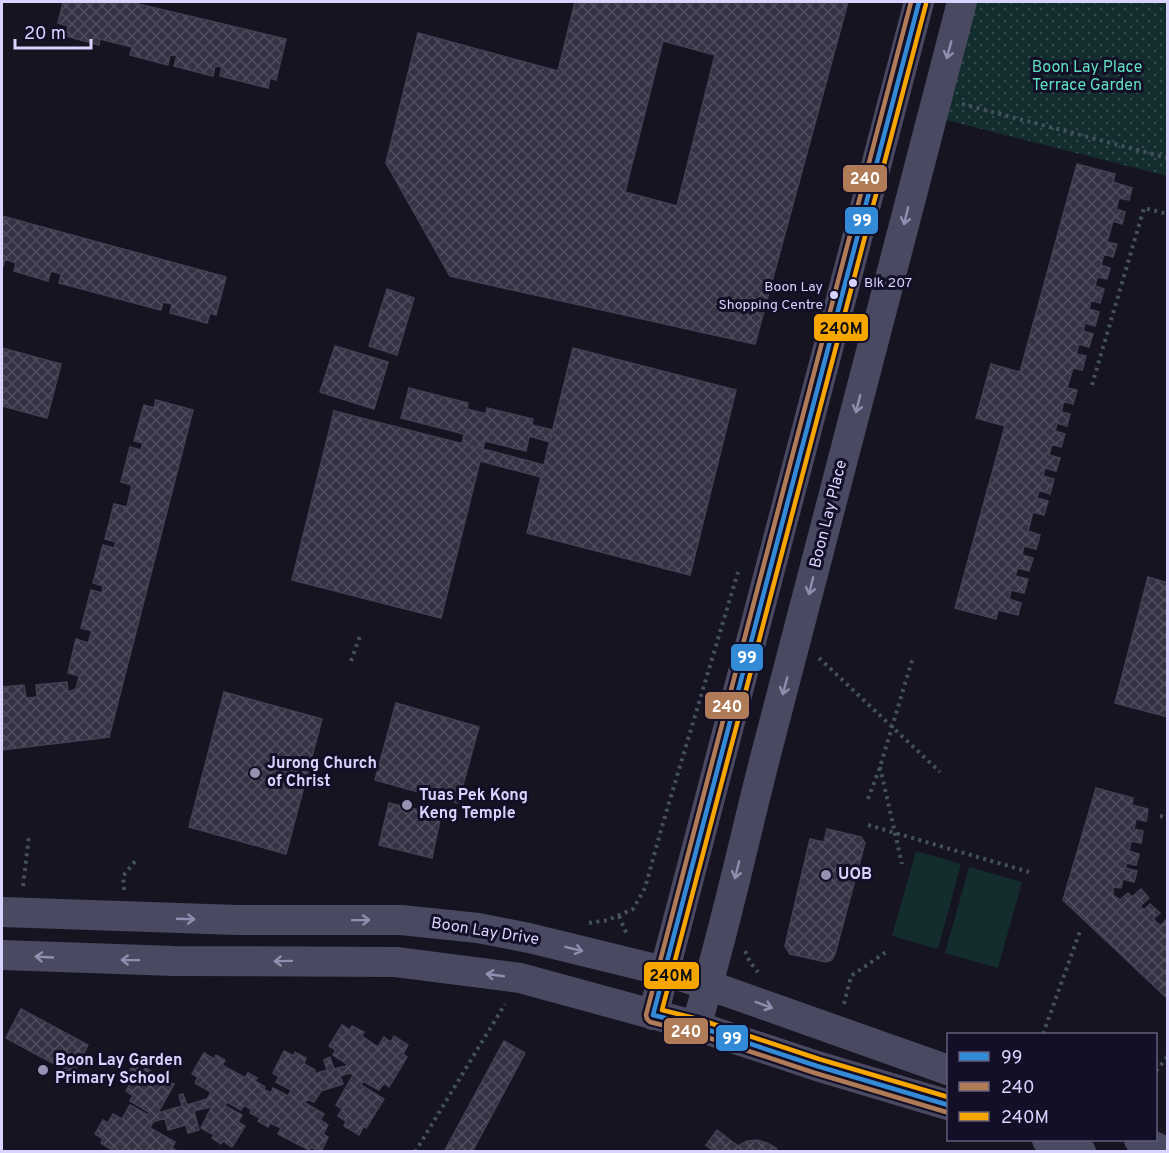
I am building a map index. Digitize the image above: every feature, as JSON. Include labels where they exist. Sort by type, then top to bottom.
[{"type":"street","points":[[653,1015],[919,2]]},
{"type":"street","name":"Boon Lay Place","points":[[696,1026],[962,2]]},
{"type":"street","points":[[877,158],[890,155],[902,159],[912,164],[917,172]]},
{"type":"street","points":[[703,824],[710,832],[716,834],[729,836],[747,831]]},
{"type":"street","name":"Boon Lay Drive","points":[[12,904],[81,915],[238,920],[401,920],[478,928],[664,971],[947,1070]]},
{"type":"street","points":[[81,915],[72,933],[72,941],[76,950],[87,959]]},
{"type":"street","points":[[238,920],[248,929],[252,939],[252,945],[245,961]]},
{"type":"street","points":[[2,955],[87,959],[396,962],[520,978],[696,1026],[817,1066],[947,1105]]},
{"type":"street","points":[[1050,1141],[1081,1152]]},
{"type":"street","points":[[1141,1141],[1167,1152]]},
{"type":"path","points":[[962,104],[1167,158]]},
{"type":"path","points":[[1092,385],[1144,208],[1167,214]]},
{"type":"path","points":[[628,937],[619,916],[633,909],[645,888],[741,563]]},
{"type":"path","points":[[351,661],[360,636]]},
{"type":"path","points":[[814,654],[940,772]]},
{"type":"path","points":[[868,799],[913,657]]},
{"type":"path","points":[[880,766],[902,864]]},
{"type":"path","points":[[1161,816],[1167,818]]},
{"type":"path","points":[[868,825],[1029,872]]},
{"type":"path","points":[[12,904],[29,836]]},
{"type":"path","points":[[124,893],[123,876],[137,858]]},
{"type":"path","points":[[1043,1033],[1080,931]]},
{"type":"path","points":[[743,947],[750,962],[759,973]]},
{"type":"path","points":[[843,1008],[851,976],[889,950]]},
{"type":"path","points":[[745,965],[750,962]]},
{"type":"path","points":[[415,1152],[520,978]]},
{"type":"path","points":[[1157,1068],[1167,1056]]},
{"type":"green space","name":"Boon Lay Place Terrace Garden","points":[[976,2],[1167,2],[1167,176],[942,119]]},
{"type":"green space","points":[[916,851],[961,864],[938,949],[892,936]]},
{"type":"green space","points":[[969,867],[1022,882],[998,968],[945,953]]},
{"type":"building","points":[[63,2],[130,2],[286,39],[276,80],[270,78],[268,88],[220,76],[222,67],[215,66],[213,76],[174,66],[177,56],[170,55],[168,65],[130,55],[132,47],[100,39],[99,45],[66,36],[68,26],[58,23]]},
{"type":"building","name":"Boon Lay Shopping Centre","points":[[575,2],[848,2],[755,344],[450,276],[386,163],[418,33],[558,71]],"holes":[[[663,41],[715,55],[677,206],[625,192]]]},
{"type":"building","points":[[1077,164],[1115,174],[1113,182],[1132,188],[1129,200],[1119,198],[1116,209],[1125,212],[1122,224],[1113,221],[1107,242],[1117,244],[1113,257],[1104,254],[1101,265],[1110,268],[1107,279],[1097,277],[1095,286],[1104,289],[1100,303],[1091,300],[1089,309],[1099,312],[1095,326],[1085,323],[1083,331],[1093,334],[1089,347],[1079,344],[1076,354],[1086,356],[1082,370],[1073,368],[1067,388],[1077,390],[1073,404],[1064,401],[1061,412],[1070,414],[1067,426],[1057,423],[1055,431],[1065,434],[1061,447],[1052,444],[1049,455],[1060,458],[1056,471],[1045,468],[1043,476],[1054,479],[1050,494],[1039,490],[1037,498],[1048,501],[1044,515],[1033,512],[1028,531],[1040,535],[1036,549],[1024,546],[1022,555],[1033,558],[1029,571],[1018,568],[1015,576],[1028,579],[1024,593],[1011,590],[1009,599],[1021,603],[1018,615],[998,610],[996,619],[955,608],[1005,426],[976,418],[991,364],[1020,372]]},
{"type":"building","points":[[2,216],[226,277],[216,315],[210,313],[207,323],[170,313],[172,304],[163,302],[161,310],[59,283],[61,274],[51,271],[48,281],[14,271],[16,263],[5,259],[2,267]]},
{"type":"building","points":[[387,289],[414,298],[397,355],[369,346]]},
{"type":"building","points":[[335,346],[388,362],[374,409],[320,392]]},
{"type":"building","points":[[2,348],[61,364],[47,418],[2,406]]},
{"type":"building","points":[[573,348],[736,390],[690,575],[527,533]]},
{"type":"building","points":[[409,388],[468,403],[467,409],[486,414],[487,408],[533,419],[532,425],[553,430],[550,442],[529,436],[526,451],[485,441],[483,449],[462,444],[464,434],[401,418]]},
{"type":"building","points":[[156,400],[193,410],[109,737],[2,750],[2,687],[24,685],[26,698],[37,697],[36,685],[67,682],[68,692],[76,689],[79,676],[68,673],[76,639],[88,643],[92,631],[81,628],[91,590],[102,593],[103,586],[93,583],[103,545],[114,548],[116,542],[105,539],[114,504],[127,507],[132,485],[121,482],[130,447],[141,450],[143,443],[134,441],[144,405],[154,408]]},
{"type":"building","points":[[334,411],[483,449],[441,618],[292,580]]},
{"type":"building","points":[[483,449],[544,465],[541,477],[480,461]]},
{"type":"building","points":[[1148,577],[1168,583],[1168,717],[1115,703]]},
{"type":"building","name":"Jurong Church of Christ","points":[[224,692],[322,719],[286,854],[189,827]]},
{"type":"building","points":[[396,703],[479,727],[458,803],[375,780]]},
{"type":"building","points":[[1096,788],[1133,798],[1132,805],[1148,809],[1146,821],[1136,819],[1134,829],[1143,831],[1141,843],[1131,841],[1129,851],[1139,854],[1136,865],[1127,863],[1125,868],[1137,871],[1134,882],[1123,879],[1121,888],[1113,887],[1113,895],[1120,900],[1128,893],[1132,897],[1141,889],[1149,898],[1140,906],[1144,910],[1150,904],[1160,913],[1153,919],[1160,926],[1166,920],[1168,921],[1168,999],[1063,900]]},
{"type":"building","points":[[389,803],[441,815],[432,858],[379,845]]},
{"type":"building","points":[[827,829],[861,837],[865,843],[835,954],[832,960],[826,962],[790,954],[785,946],[810,839],[824,842]]},
{"type":"building","points":[[21,1009],[88,1045],[73,1074],[6,1038]]},
{"type":"building","points":[[342,1025],[350,1030],[352,1026],[364,1032],[362,1036],[378,1047],[384,1037],[391,1042],[394,1036],[408,1045],[403,1054],[407,1057],[389,1087],[384,1083],[379,1090],[363,1081],[361,1085],[384,1099],[359,1135],[344,1126],[346,1121],[338,1116],[342,1109],[336,1105],[353,1075],[350,1073],[340,1076],[343,1084],[321,1091],[314,1102],[307,1099],[305,1103],[324,1114],[320,1120],[328,1125],[323,1134],[328,1137],[321,1152],[311,1147],[309,1150],[278,1134],[281,1128],[270,1123],[268,1127],[258,1121],[260,1118],[250,1113],[263,1089],[271,1093],[273,1088],[288,1096],[291,1090],[276,1082],[279,1077],[273,1073],[284,1051],[294,1056],[295,1052],[306,1058],[304,1064],[315,1070],[314,1074],[327,1070],[324,1060],[330,1057],[334,1069],[346,1066],[347,1064],[333,1055],[336,1050],[329,1046]]},
{"type":"building","points":[[504,1041],[525,1053],[472,1152],[444,1152]]},
{"type":"building","points":[[204,1053],[214,1059],[216,1055],[225,1060],[222,1065],[245,1078],[248,1073],[257,1078],[255,1081],[265,1087],[252,1110],[244,1105],[241,1110],[227,1102],[225,1106],[242,1115],[238,1122],[245,1126],[232,1147],[223,1141],[221,1144],[212,1138],[214,1135],[201,1128],[210,1107],[194,1111],[199,1130],[188,1133],[186,1125],[168,1130],[165,1118],[153,1122],[150,1128],[175,1142],[172,1148],[179,1152],[115,1152],[101,1143],[103,1139],[95,1134],[103,1120],[108,1123],[113,1114],[122,1119],[130,1105],[148,1115],[149,1112],[130,1101],[133,1096],[126,1091],[131,1082],[125,1079],[133,1065],[143,1071],[145,1068],[174,1084],[158,1113],[182,1106],[179,1095],[183,1094],[187,1105],[207,1099],[211,1092],[195,1083],[198,1077],[192,1074]]},
{"type":"building","points":[[717,1130],[738,1146],[747,1141],[757,1140],[776,1148],[778,1152],[715,1152],[706,1145]]},
{"type":"transit line","name":"240","points":[[911,2],[646,1015],[650,1022],[694,1033],[815,1073],[946,1112]]},
{"type":"transit line","name":"99","points":[[919,2],[653,1015],[696,1026],[817,1066],[947,1105]]},
{"type":"transit line","name":"240M","points":[[926,4],[662,1010],[698,1019],[819,1059],[947,1097]]},
{"type":"place","name":"Blk 207","points":[[853,283]]},
{"type":"place","name":"Boon Lay Shopping Centre","points":[[834,295]]},
{"type":"place","name":"Jurong Church of Christ","points":[[255,773]]},
{"type":"place","name":"Tuas Pek Kong Keng Temple","points":[[407,805]]},
{"type":"place","name":"UOB","points":[[826,875]]},
{"type":"place","name":"Boon Lay Garden Primary School","points":[[43,1070]]}]
